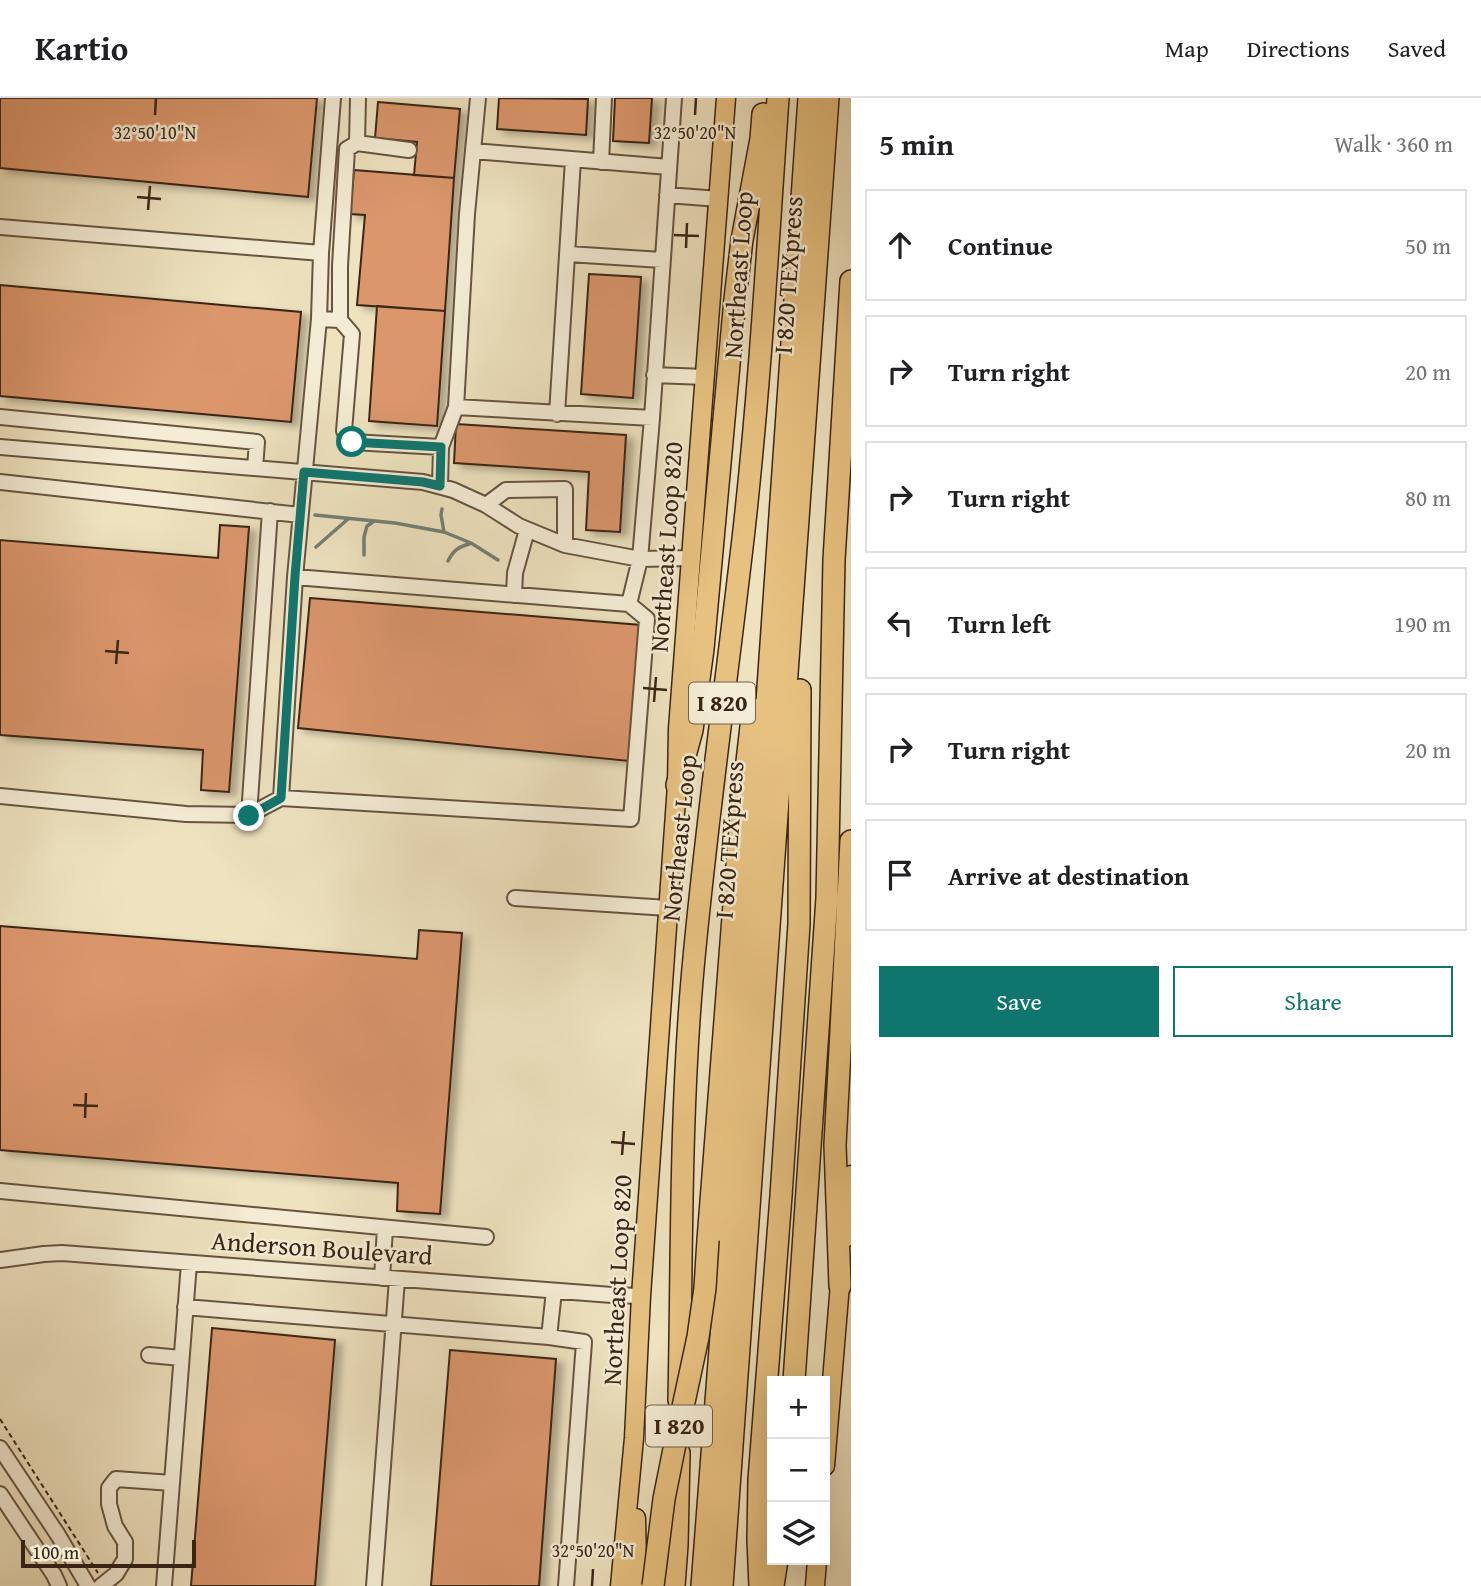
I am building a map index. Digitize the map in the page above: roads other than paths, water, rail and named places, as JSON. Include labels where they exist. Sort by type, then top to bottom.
[{"type":"highway","points":[[677,785],[692,730],[703,649],[734,299],[761,139],[765,98]]},
{"type":"highway","name":"Northeast Loop","points":[[674,1586],[684,1133],[691,993],[709,809],[755,423],[778,98]]},
{"type":"highway","name":"I 820 TEXpress","points":[[702,1586],[809,98]]},
{"type":"highway","name":"I 820 TEXpress","points":[[722,1586],[828,98]]},
{"type":"highway","points":[[794,1376],[827,898],[834,560],[851,281]]},
{"type":"highway","points":[[760,1586],[759,1479],[799,924],[799,708],[818,397],[809,375]]},
{"type":"highway","points":[[653,1586],[666,1488],[698,1338],[705,1288],[741,814],[757,677],[771,647]]},
{"type":"highway","points":[[840,1286],[835,1145],[851,841]]},
{"type":"highway","points":[[773,1586],[775,1565]]},
{"type":"main road","name":"Northeast Loop 820","points":[[620,1586],[635,1438],[641,1296],[677,785],[678,729],[726,98]]},
{"type":"main road","points":[[827,1439],[851,1175]]},
{"type":"main road","points":[[635,1438],[636,1586]]},
{"type":"main road","points":[[815,1586],[817,1565]]},
{"type":"street","points":[[281,798],[295,576],[319,319],[333,98]]},
{"type":"street","points":[[357,143],[358,98]]},
{"type":"street","points":[[440,486],[441,447],[456,407],[467,214],[478,98]]},
{"type":"street","points":[[601,162],[604,98]]},
{"type":"street","points":[[629,604],[640,559],[674,98]]},
{"type":"street","points":[[409,150],[357,143],[347,149],[340,266],[340,320],[352,334],[344,430],[352,442],[441,447]]},
{"type":"street","points":[[473,152],[669,167]]},
{"type":"street","points":[[557,414],[573,160]]},
{"type":"street","points":[[667,195],[719,199]]},
{"type":"street","points":[[0,227],[321,259],[340,266]]},
{"type":"street","points":[[568,254],[662,260]]},
{"type":"street","points":[[319,319],[340,320]]},
{"type":"street","points":[[654,375],[705,377]]},
{"type":"street","points":[[456,407],[652,418]]},
{"type":"street","points":[[0,417],[257,442],[255,468]]},
{"type":"street","points":[[0,447],[423,482],[453,490],[486,505],[527,530],[565,545],[640,559],[691,558]]},
{"type":"street","points":[[0,482],[300,515]]},
{"type":"street","points":[[486,505],[506,490],[565,489],[565,545]]},
{"type":"street","points":[[249,816],[270,511]]},
{"type":"street","points":[[514,595],[515,573],[527,530]]},
{"type":"street","points":[[0,796],[186,814],[249,816],[281,798],[631,818],[647,619],[629,604],[295,576]]},
{"type":"street","points":[[514,898],[668,908]]},
{"type":"street","points":[[0,1191],[486,1237]]},
{"type":"street","points":[[374,1586],[393,1324],[385,1228]]},
{"type":"street","name":"Anderson Boulevard","points":[[0,1260],[62,1254],[641,1296]]},
{"type":"street","points":[[164,1586],[189,1263]]},
{"type":"street","points":[[549,1337],[554,1291]]},
{"type":"street","points":[[186,1307],[584,1342],[566,1586]]},
{"type":"street","points":[[149,1355],[181,1358]]},
{"type":"street","points":[[0,1448],[58,1535],[88,1586]]},
{"type":"street","points":[[100,1580],[116,1574],[125,1559],[125,1542],[115,1526],[109,1504],[109,1488],[117,1479],[172,1483]]},
{"type":"street","points":[[0,1494],[59,1586]]},
{"type":"waterway","points":[[442,509],[444,532]]},
{"type":"waterway","points":[[315,515],[395,523],[444,532],[471,543],[498,560]]},
{"type":"waterway","points":[[316,547],[348,519]]},
{"type":"waterway","points":[[364,555],[364,537],[367,526],[373,522]]},
{"type":"waterway","points":[[448,561],[456,550],[469,544]]}]
